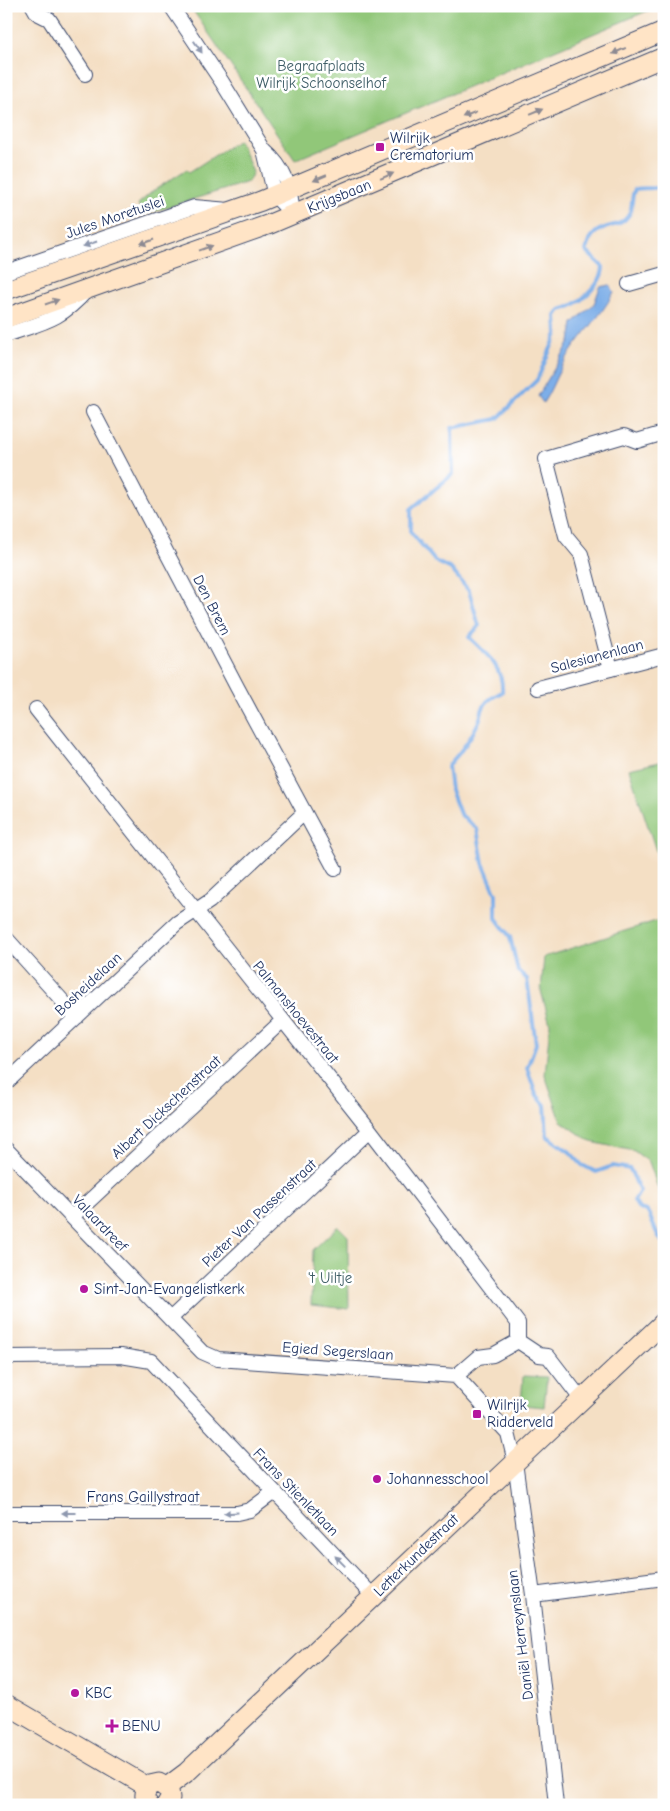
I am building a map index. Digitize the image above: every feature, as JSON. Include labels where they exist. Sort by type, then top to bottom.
[{"type":"main road","name":"Krijgsbaan","points":[[6,290],[237,211],[283,193],[664,31]]},
{"type":"main road","name":"Krijgsbaan","points":[[6,318],[293,215],[664,57]]},
{"type":"main road","name":"Letterkundestraat","points":[[149,1800],[159,1783],[169,1800],[187,1772],[664,1322]]},
{"type":"main road","points":[[6,1704],[149,1800]]},
{"type":"street","points":[[33,6],[37,13],[49,19],[85,74]]},
{"type":"street","points":[[171,6],[222,82],[264,150],[293,215]]},
{"type":"street","name":"Jules Moretuslei","points":[[6,272],[194,207],[237,211]]},
{"type":"street","points":[[629,284],[664,274]]},
{"type":"street","points":[[6,335],[55,318],[69,310],[87,290]]},
{"type":"street","name":"Den Brem","points":[[93,412],[335,869]]},
{"type":"street","points":[[611,669],[581,554],[566,536],[546,460],[624,436],[638,440],[664,433]]},
{"type":"street","name":"Salesianenlaan","points":[[538,688],[664,655]]},
{"type":"street","name":"Palmanshoevestraat","points":[[36,709],[195,912],[370,1130],[518,1323],[518,1341]]},
{"type":"street","points":[[195,912],[304,813]]},
{"type":"street","name":"Bosheidelaan","points":[[6,1083],[177,923],[195,912]]},
{"type":"street","points":[[7,942],[77,1017]]},
{"type":"street","name":"Albert Dickschenstraat","points":[[72,1217],[282,1021]]},
{"type":"street","name":"Pieter Van Passenstraat","points":[[170,1319],[370,1130]]},
{"type":"street","name":"Valaardreef","points":[[6,1149],[202,1352],[218,1359]]},
{"type":"street","points":[[456,1376],[478,1357],[493,1355],[518,1341],[539,1355],[548,1356],[581,1399]]},
{"type":"street","name":"Frans Stienletlaan","points":[[6,1357],[121,1356],[151,1361],[373,1596]]},
{"type":"street","name":"Egied Segerslaan","points":[[218,1359],[456,1376]]},
{"type":"street","name":"Daniël Herreynslaan","points":[[456,1376],[508,1433],[515,1462],[533,1596],[556,1805]]},
{"type":"street","name":"Frans Gaillystraat","points":[[6,1513],[237,1513],[250,1510],[274,1492]]},
{"type":"street","points":[[533,1596],[664,1578]]},
{"type":"green space","name":"Begraafplaats Wilrijk Schoonselhof","points":[[190,6],[659,6],[295,160]]},
{"type":"green space","points":[[239,140],[253,172],[248,182],[143,215],[138,204],[153,191],[187,169],[189,172]]},
{"type":"green space","points":[[664,761],[664,875],[629,769]]},
{"type":"green space","points":[[662,919],[664,1197],[661,1197],[649,1162],[634,1151],[591,1142],[561,1121],[545,1075],[550,1024],[541,991],[544,957]]},
{"type":"green space","name":"'t Uiltje","points":[[338,1226],[348,1236],[349,1309],[311,1305],[313,1250]]},
{"type":"green space","points":[[523,1376],[547,1377],[544,1407],[521,1405]]},
{"type":"water","points":[[610,285],[614,292],[567,358],[543,403],[538,396],[570,342],[573,323],[594,304],[600,287]]},
{"type":"waterway","points":[[664,186],[635,189],[631,210],[624,221],[599,230],[594,234],[589,241],[586,251],[603,267],[602,274],[588,294],[581,300],[560,310],[556,316],[557,334],[537,380],[497,419],[452,428],[453,474],[411,509],[411,532],[435,561],[451,569],[469,591],[479,626],[469,637],[492,661],[497,668],[502,683],[502,692],[484,705],[473,733],[448,766],[451,790],[460,814],[477,829],[483,863],[496,894],[496,918],[510,937],[518,971],[527,979],[536,1044],[527,1068],[536,1094],[545,1105],[547,1136],[570,1152],[582,1165],[596,1172],[613,1166],[630,1169],[640,1191],[634,1201],[639,1209],[647,1211],[664,1244]]},
{"type":"place","name":"Wilrijk Crematorium","points":[[380,147]]},
{"type":"place","name":"Sint-Jan-Evangelistkerk","points":[[84,1289]]},
{"type":"place","name":"Wilrijk Ridderveld","points":[[477,1414]]},
{"type":"place","name":"Johannesschool","points":[[377,1479]]},
{"type":"place","name":"KBC","points":[[75,1693]]},
{"type":"place","name":"BENU","points":[[112,1726]]}]
